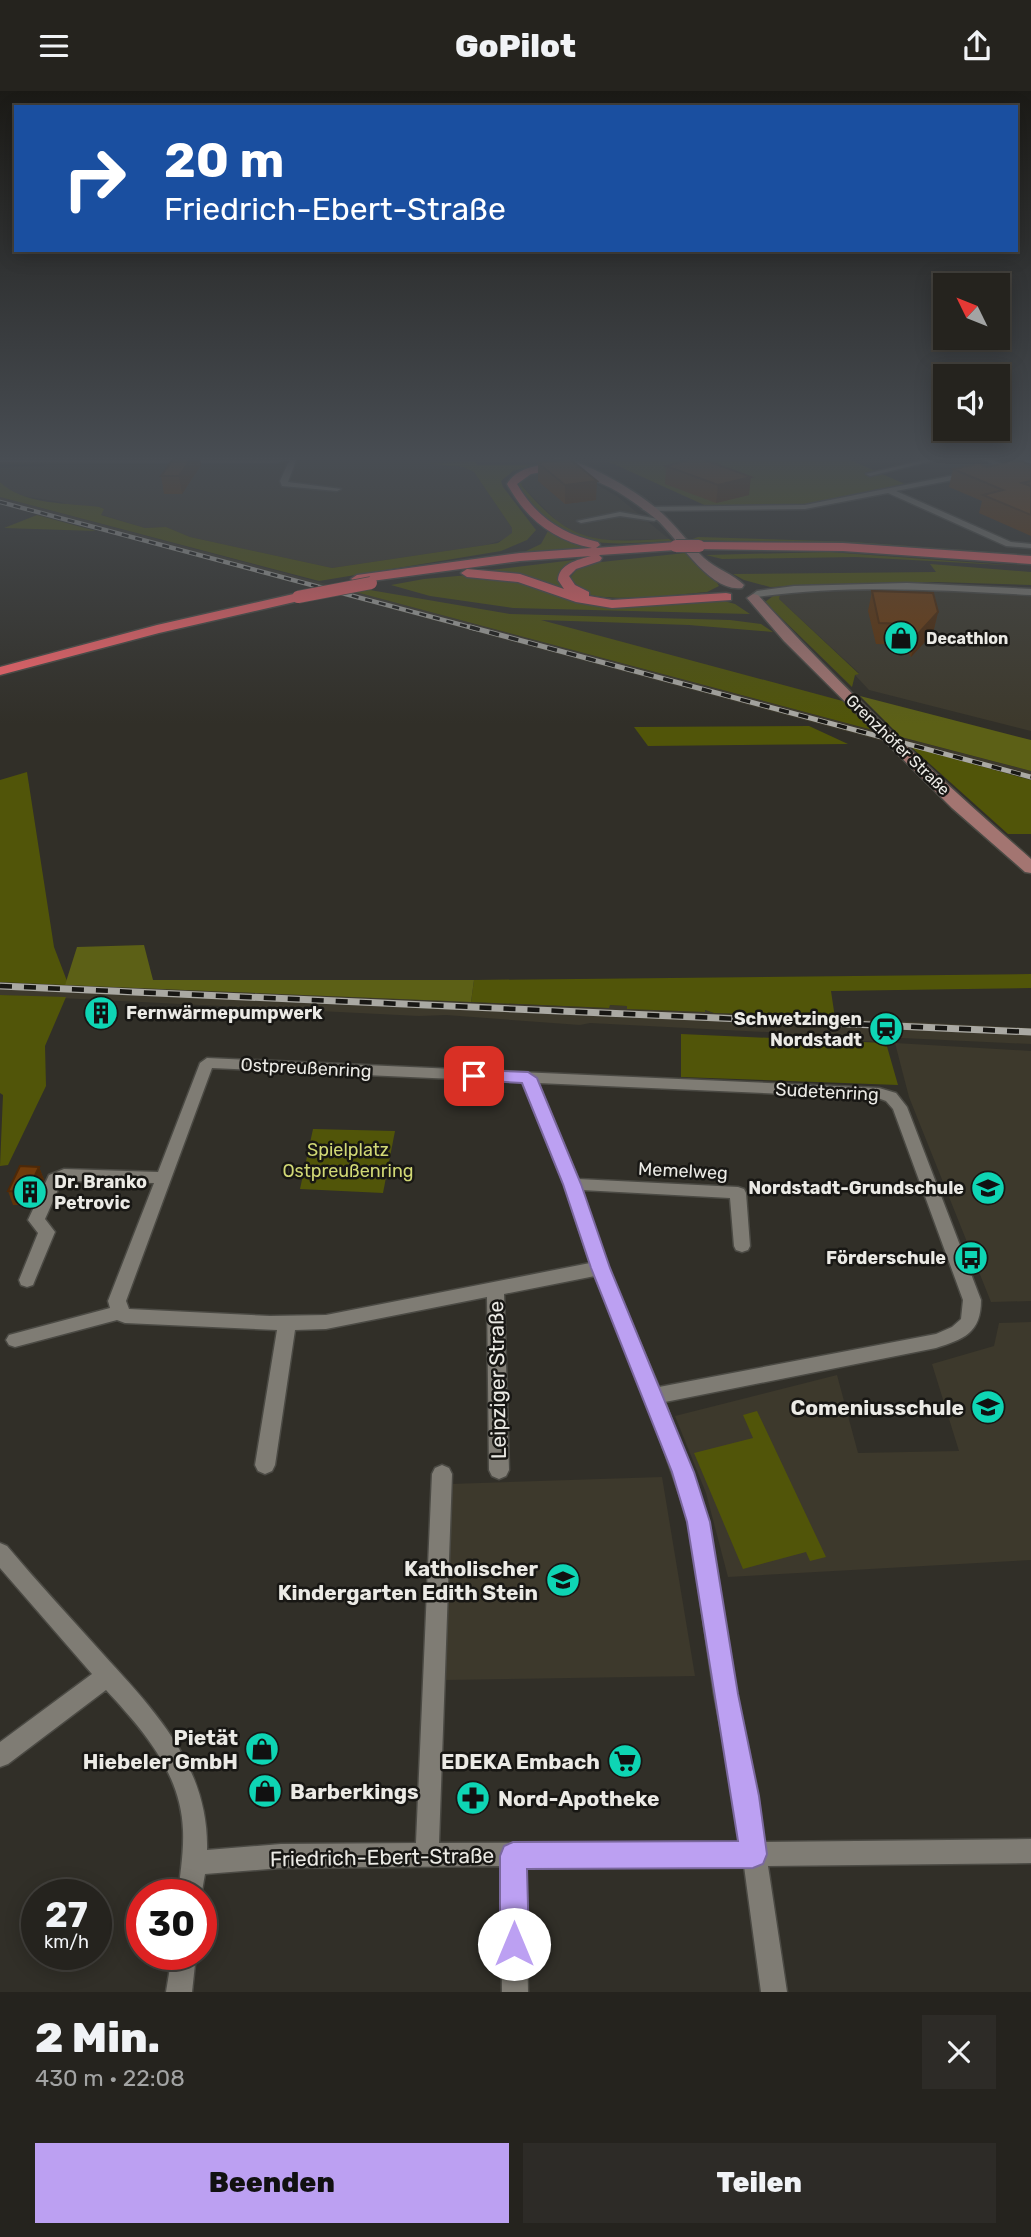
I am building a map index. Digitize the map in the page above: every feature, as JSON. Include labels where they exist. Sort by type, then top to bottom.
[{"type":"highway","points":[[0,664],[149,624],[364,581],[477,562],[517,552],[527,547]]},
{"type":"highway","points":[[628,547],[680,549]]},
{"type":"highway","points":[[477,562],[645,548]]},
{"type":"highway","points":[[364,581],[701,548],[871,553],[1031,562]]},
{"type":"highway","points":[[616,555],[572,566],[563,576],[565,583],[588,596],[614,600],[739,593]]},
{"type":"highway","points":[[448,571],[520,578],[581,599],[612,604],[739,593]]},
{"type":"highway","points":[[0,671],[292,595]]},
{"type":"street","name":"Grenzhöfer Straße","points":[[688,547],[716,574],[769,617],[958,804],[1031,868]]},
{"type":"street","points":[[739,593],[934,586],[1031,591]]},
{"type":"street","name":"Ostpreußenring","points":[[120,1312],[117,1301],[207,1063],[528,1078]]},
{"type":"street","points":[[528,1078],[572,1184],[600,1268],[654,1396],[699,1522],[725,1694],[746,1796],[774,1992]]},
{"type":"street","name":"Sudetenring","points":[[528,1078],[879,1093],[898,1103],[909,1130],[972,1300],[973,1314],[967,1327],[936,1342],[654,1396]]},
{"type":"street","points":[[27,1280],[47,1232],[36,1220],[55,1179],[64,1175],[164,1178]]},
{"type":"street","name":"Memelweg","points":[[572,1184],[738,1193],[742,1247]]},
{"type":"street","points":[[15,1340],[120,1312],[125,1316],[286,1323],[326,1322],[600,1268]]},
{"type":"street","name":"Leipziger Straße","points":[[495,1290],[499,1470]]},
{"type":"street","points":[[265,1465],[286,1323]]},
{"type":"street","points":[[427,1856],[442,1474]]},
{"type":"street","points":[[0,1553],[155,1729],[183,1778],[192,1805],[196,1832],[192,1879]]},
{"type":"street","points":[[0,1756],[108,1675]]},
{"type":"street","name":"Friedrich-Ebert-Straße","points":[[194,1863],[281,1856],[813,1856],[1031,1850]]},
{"type":"street","points":[[513,1856],[515,1992]]},
{"type":"street","points":[[179,1992],[182,1970]]},
{"type":"shaded area","points":[[159,547],[186,547],[880,732],[890,743]]},
{"type":"shaded area","points":[[234,547],[475,547],[332,568]]},
{"type":"shaded area","points":[[900,589],[1031,594],[1031,731],[869,690],[855,675],[859,673],[779,599],[780,595],[794,593]]},
{"type":"shaded area","points":[[860,696],[1031,740],[1031,771],[901,737]]},
{"type":"shaded area","points":[[900,737],[1031,771],[1031,779],[911,747]]},
{"type":"shaded area","points":[[144,945],[153,980],[474,980],[471,1002],[65,985],[77,947]]},
{"type":"shaded area","points":[[0,982],[609,1008],[609,1005],[627,1006],[628,1009],[705,1010],[714,1013],[788,1013],[789,1016],[1031,1028],[1031,1044],[902,1038],[886,1038],[886,1042],[857,1041],[856,1037],[796,1034],[796,1037],[786,1037],[785,1033],[0,995]]},
{"type":"shaded area","name":"Nordstadt-Grundschule","points":[[895,1043],[1031,1051],[1031,1301],[991,1302],[909,1097]]},
{"type":"shaded area","points":[[1031,1322],[1031,1560],[728,1577],[706,1493],[675,1416],[837,1375],[858,1453],[959,1451],[932,1364],[994,1346],[999,1323]]},
{"type":"shaded area","name":"Katholischer Kindergarten Edith Stein","points":[[662,1477],[695,1676],[444,1680],[451,1484]]},
{"type":"green space","points":[[189,547],[234,547],[332,568],[473,547],[511,547],[501,551],[319,581]]},
{"type":"green space","points":[[535,547],[598,547],[522,553]]},
{"type":"green space","points":[[894,547],[1031,555],[1031,557]]},
{"type":"green space","points":[[829,552],[1022,566],[856,557],[722,559],[706,555]]},
{"type":"green space","points":[[685,553],[713,576],[719,586],[707,592],[600,597],[575,588],[570,578],[578,568],[592,563]]},
{"type":"green space","points":[[582,559],[564,569],[571,590],[606,602],[483,571]]},
{"type":"green space","points":[[930,564],[1031,572],[1031,585],[936,582],[770,587],[733,574],[936,572]]},
{"type":"green space","points":[[469,575],[510,579],[632,607],[724,601],[735,604],[750,614],[513,608],[430,596],[391,585]]},
{"type":"green space","points":[[364,589],[510,614],[730,620],[761,624],[773,632],[689,625],[541,620],[850,703],[880,732],[352,591]]},
{"type":"green space","points":[[780,595],[779,599],[859,674],[855,675],[852,687],[765,602]]},
{"type":"green space","points":[[809,726],[848,744],[648,746],[634,727]]},
{"type":"green space","points":[[911,747],[1031,780],[1031,834],[1008,834]]},
{"type":"green space","points":[[27,772],[54,947],[67,981],[65,985],[0,982],[0,780]]},
{"type":"green space","points":[[1031,974],[1031,988],[831,991],[835,1018],[788,1016],[788,1013],[776,1015],[714,1013],[705,1010],[627,1009],[627,1006],[610,1005],[609,1008],[471,1002],[474,980]]},
{"type":"green space","points":[[0,995],[66,997],[45,1046],[46,1086],[8,1165],[0,1166],[3,1095],[0,1093]]},
{"type":"green space","points":[[681,1034],[886,1043],[898,1085],[681,1077]]},
{"type":"green space","name":"Spielplatz Ostpreußenring","points":[[313,1129],[395,1131],[383,1193],[300,1189]]},
{"type":"green space","points":[[757,1411],[826,1557],[810,1561],[806,1552],[743,1569],[694,1453],[753,1438],[743,1415]]},
{"type":"building","points":[[872,591],[933,593],[938,612],[916,636],[908,624],[879,623]]},
{"type":"building","points":[[20,1166],[39,1167],[27,1192],[8,1191]]},
{"type":"railway","points":[[168,547],[477,629]]},
{"type":"railway","points":[[470,627],[1031,777]]},
{"type":"railway","points":[[0,986],[1031,1032]]},
{"type":"place","name":"Decathlon","points":[[901,638]]},
{"type":"place","name":"Fernwärmepumpwerk","points":[[101,1013]]},
{"type":"place","name":"Schwetzingen Nordstadt","points":[[886,1029]]},
{"type":"place","name":"Nordstadt-Grundschule","points":[[988,1188]]},
{"type":"place","name":"Dr. Branko Petrovic","points":[[30,1192]]},
{"type":"place","name":"Förderschule","points":[[971,1258]]},
{"type":"place","name":"Comeniusschule","points":[[988,1407]]},
{"type":"place","name":"Katholischer Kindergarten Edith Stein","points":[[563,1580]]},
{"type":"place","name":"Pietät Hiebeler GmbH","points":[[262,1749]]},
{"type":"place","name":"EDEKA Embach","points":[[625,1761]]},
{"type":"place","name":"Barberkings","points":[[265,1791]]},
{"type":"place","name":"Nord-Apotheke","points":[[473,1798]]},
{"type":"route","points":[[474,1076],[528,1078],[572,1184],[600,1268],[683,1472],[699,1522],[725,1694],[746,1796],[753,1854],[513,1856],[514,1944]]}]
